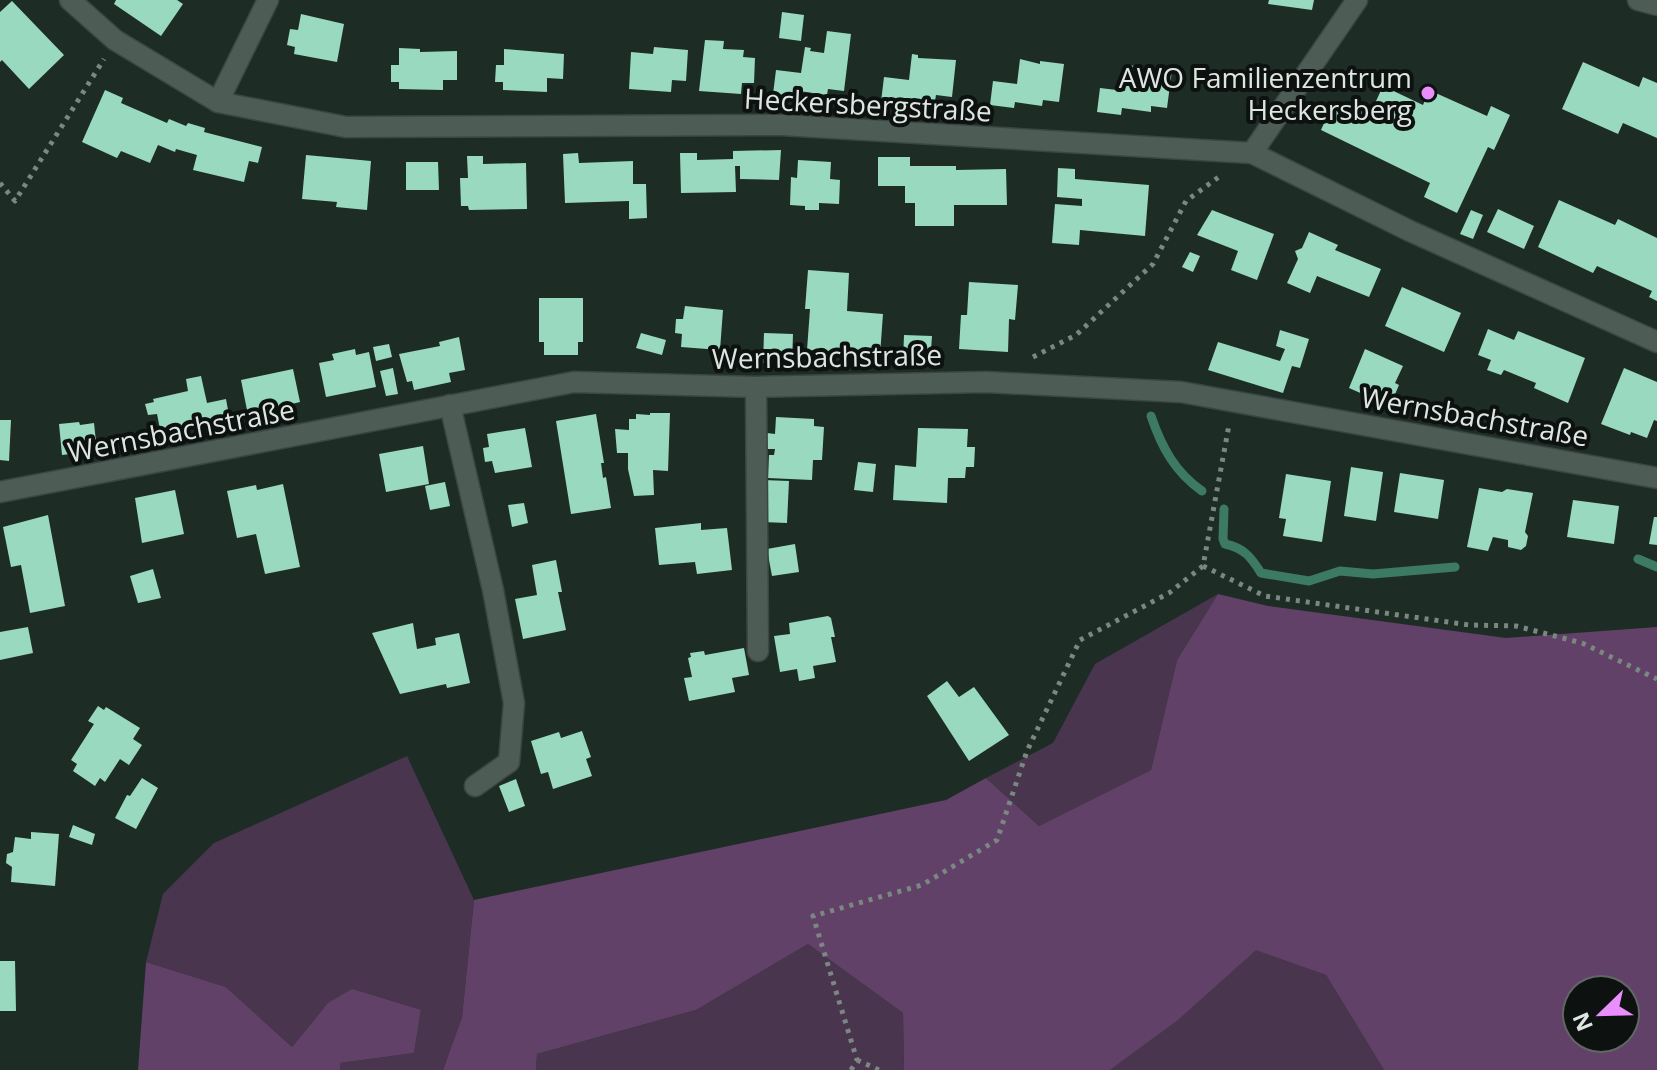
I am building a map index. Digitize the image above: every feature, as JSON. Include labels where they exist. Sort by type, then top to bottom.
[{"type":"street","name":"Heckersbergstraße","points":[[70,0],[115,40],[218,102],[346,127],[782,125],[1252,153],[1410,231],[1657,342]]},
{"type":"street","points":[[218,102],[268,0]]},
{"type":"street","points":[[1252,153],[1357,0]]},
{"type":"street","points":[[1638,0],[1657,5]]},
{"type":"street","name":"Wernsbachstraße","points":[[0,492],[574,382],[756,387],[986,382],[1181,392],[1657,478]]},
{"type":"street","points":[[756,387],[758,651]]},
{"type":"street","points":[[450,405],[493,590],[514,703],[509,762],[475,786]]},
{"type":"path","points":[[0,183],[15,201],[115,40]]},
{"type":"path","points":[[1025,362],[1076,335],[1087,325],[1153,264],[1186,201],[1252,153]]},
{"type":"path","points":[[851,1070],[857,1060],[813,916],[922,885],[997,840],[1027,751],[1080,640],[1169,593],[1203,566],[1233,400]]},
{"type":"path","points":[[1203,566],[1265,596],[1469,625],[1516,626],[1582,643],[1657,679]]},
{"type":"path","points":[[857,1060],[879,1070]]},
{"type":"shaded area","points":[[1218,594],[1177,660],[1151,770],[1039,826],[986,778],[1053,743],[1095,664]]},
{"type":"shaded area","points":[[1218,594],[1268,606],[1506,638],[1657,627],[1657,1070],[1384,1070],[1326,975],[1256,950],[1177,1021],[1110,1070],[904,1070],[903,1013],[808,944],[696,1010],[537,1054],[536,1070],[443,1070],[462,1017],[474,900],[946,800],[986,778],[1039,826],[1151,770],[1177,660]]},
{"type":"shaded area","points":[[407,756],[474,900],[462,1017],[443,1070],[340,1070],[340,1063],[414,1053],[421,1010],[324,1008],[292,1047],[226,987],[146,962],[163,894],[214,843]]},
{"type":"shaded area","points":[[808,944],[903,1013],[904,1070],[536,1070],[537,1054],[696,1010]]},
{"type":"shaded area","points":[[1256,949],[1326,975],[1384,1070],[1110,1070],[1177,1021]]},
{"type":"shaded area","points":[[146,962],[226,987],[292,1047],[328,1003],[352,989],[421,1010],[414,1053],[340,1063],[340,1070],[138,1070]]},
{"type":"building","points":[[116,0],[177,0],[183,4],[161,36],[114,4]]},
{"type":"building","points":[[1269,0],[1314,0],[1312,10],[1268,4]]},
{"type":"building","points":[[12,1],[64,55],[29,89],[2,60],[0,62],[0,12]]},
{"type":"building","points":[[782,12],[804,15],[801,41],[779,38]]},
{"type":"building","points":[[301,14],[344,24],[337,62],[294,54],[295,47],[287,45],[290,29],[298,30]]},
{"type":"building","points":[[827,31],[851,34],[844,91],[828,89],[827,95],[799,91],[798,98],[773,94],[776,70],[801,73],[805,47],[824,53]]},
{"type":"building","points":[[705,40],[724,41],[723,49],[744,50],[743,57],[755,58],[754,83],[742,83],[741,94],[699,91]]},
{"type":"building","points":[[654,47],[688,50],[686,81],[672,80],[671,92],[629,89],[631,52],[653,54]]},
{"type":"building","points":[[399,48],[420,49],[420,52],[457,51],[457,80],[443,80],[443,90],[399,89],[399,82],[391,82],[391,65],[399,65]]},
{"type":"building","points":[[504,49],[564,54],[563,79],[547,78],[547,92],[503,90],[503,82],[495,82],[496,65],[504,65]]},
{"type":"building","points":[[912,54],[918,55],[918,58],[956,60],[952,97],[936,95],[935,101],[906,98],[906,105],[881,102],[884,77],[909,80]]},
{"type":"building","points":[[1020,59],[1040,64],[1040,61],[1064,64],[1059,102],[1043,100],[1042,106],[1015,102],[1014,108],[990,105],[993,81],[1017,84]]},
{"type":"building","points":[[1583,62],[1639,87],[1643,77],[1657,83],[1657,138],[1623,123],[1618,134],[1562,109]]},
{"type":"building","points":[[1128,65],[1135,66],[1134,69],[1172,70],[1167,108],[1151,106],[1151,112],[1122,108],[1121,115],[1097,112],[1100,88],[1125,91]]},
{"type":"building","points":[[1383,86],[1423,105],[1429,90],[1487,116],[1491,106],[1510,115],[1494,150],[1488,147],[1457,213],[1424,197],[1430,183],[1321,130],[1333,103],[1353,112],[1356,105],[1371,112]]},
{"type":"building","points":[[105,90],[123,98],[121,103],[167,123],[169,119],[186,126],[188,123],[205,128],[204,132],[262,147],[258,163],[249,161],[244,182],[193,170],[197,155],[176,149],[175,152],[158,145],[150,163],[121,151],[117,158],[82,142]]},
{"type":"building","points":[[781,150],[779,180],[740,179],[740,166],[735,166],[736,192],[681,193],[680,153],[697,153],[697,160],[733,159],[733,151]]},
{"type":"building","points":[[578,153],[579,163],[633,161],[633,184],[646,184],[647,218],[629,219],[629,201],[565,203],[563,154]]},
{"type":"building","points":[[306,155],[371,161],[367,210],[336,207],[337,202],[302,199]]},
{"type":"building","points":[[467,156],[483,156],[483,164],[526,163],[527,209],[469,210],[468,206],[461,206],[460,178],[468,178]]},
{"type":"building","points":[[878,157],[910,157],[910,166],[956,166],[956,170],[1006,169],[1007,205],[954,205],[954,226],[915,226],[915,203],[905,203],[905,186],[878,186]]},
{"type":"building","points":[[798,160],[831,162],[830,179],[840,180],[839,204],[819,203],[819,210],[790,205],[791,177],[797,178]]},
{"type":"building","points":[[406,162],[438,162],[439,190],[406,190]]},
{"type":"building","points":[[1058,168],[1075,169],[1075,179],[1149,185],[1145,236],[1080,230],[1079,245],[1052,243],[1055,204],[1082,206],[1082,199],[1057,197]]},
{"type":"building","points":[[1559,200],[1615,225],[1618,219],[1657,238],[1657,301],[1649,297],[1652,291],[1597,266],[1593,273],[1538,247]]},
{"type":"building","points":[[1498,209],[1534,226],[1524,249],[1487,232]]},
{"type":"building","points":[[1212,210],[1274,234],[1257,280],[1231,270],[1238,251],[1197,235]]},
{"type":"building","points":[[1471,210],[1483,215],[1473,239],[1460,234]]},
{"type":"building","points":[[1309,232],[1338,245],[1335,250],[1381,269],[1369,297],[1317,276],[1310,293],[1287,283],[1298,259],[1295,251],[1302,248]]},
{"type":"building","points":[[1190,252],[1200,256],[1193,272],[1182,267]]},
{"type":"building","points":[[808,270],[849,273],[847,311],[883,314],[880,355],[807,350],[810,309],[805,309]]},
{"type":"building","points":[[969,282],[1018,285],[1015,320],[1009,319],[1008,352],[959,349],[961,315],[967,315]]},
{"type":"building","points":[[1402,287],[1461,313],[1444,352],[1385,326]]},
{"type":"building","points":[[539,298],[583,298],[583,342],[578,342],[578,355],[544,355],[544,342],[539,342]]},
{"type":"building","points":[[685,306],[723,310],[720,350],[681,347],[682,334],[675,333],[676,319],[683,319]]},
{"type":"building","points":[[1488,329],[1514,340],[1518,331],[1585,358],[1568,403],[1534,388],[1536,383],[1504,370],[1501,375],[1487,370],[1491,360],[1478,355]]},
{"type":"building","points":[[1280,330],[1309,339],[1300,368],[1292,366],[1283,393],[1208,370],[1218,342],[1280,361],[1285,349],[1276,346]]},
{"type":"building","points":[[641,333],[666,340],[662,355],[636,348]]},
{"type":"building","points":[[764,333],[793,334],[792,363],[763,363]]},
{"type":"building","points":[[904,335],[932,336],[930,364],[903,363]]},
{"type":"building","points":[[459,337],[465,370],[449,373],[451,382],[414,390],[412,381],[407,382],[399,354],[440,346],[439,342]]},
{"type":"building","points":[[389,344],[392,357],[376,361],[373,347]]},
{"type":"building","points":[[355,349],[356,355],[369,352],[376,387],[326,397],[319,363],[334,360],[332,354]]},
{"type":"building","points":[[1365,349],[1403,366],[1390,406],[1349,388]]},
{"type":"building","points":[[393,368],[398,394],[386,396],[380,371]]},
{"type":"building","points":[[1624,368],[1657,382],[1657,421],[1654,420],[1647,438],[1601,424]]},
{"type":"building","points":[[293,369],[300,402],[248,415],[241,380]]},
{"type":"building","points":[[201,376],[207,403],[226,399],[230,421],[161,434],[157,414],[148,415],[145,404],[154,402],[153,399],[188,391],[186,379]]},
{"type":"building","points":[[670,413],[668,471],[653,470],[654,495],[634,496],[628,453],[617,453],[615,429],[629,430],[629,419],[636,419],[636,414]]},
{"type":"building","points":[[596,414],[604,463],[601,463],[603,478],[606,477],[611,508],[571,514],[556,421]]},
{"type":"building","points":[[776,417],[814,419],[814,426],[824,427],[822,460],[813,460],[812,480],[768,478],[769,455],[774,455],[775,449],[766,449],[767,433],[775,434]]},
{"type":"building","points":[[0,420],[11,420],[9,461],[0,460]]},
{"type":"building","points":[[79,422],[80,425],[94,423],[97,451],[62,455],[59,424]]},
{"type":"building","points":[[525,428],[532,467],[495,473],[492,461],[485,462],[483,448],[489,447],[487,434]]},
{"type":"building","points":[[918,428],[968,429],[967,447],[975,447],[974,467],[966,467],[965,478],[948,478],[947,503],[893,500],[895,465],[916,467]]},
{"type":"building","points":[[423,446],[429,484],[386,492],[379,454]]},
{"type":"building","points":[[858,462],[876,464],[873,492],[854,490]]},
{"type":"building","points":[[1351,467],[1383,472],[1376,521],[1344,516]]},
{"type":"building","points":[[1400,473],[1444,480],[1438,519],[1394,512]]},
{"type":"building","points":[[1286,474],[1331,481],[1322,542],[1283,536],[1286,519],[1279,518]]},
{"type":"building","points":[[763,480],[789,481],[787,523],[762,522]]},
{"type":"building","points":[[445,482],[450,506],[430,510],[425,486]]},
{"type":"building","points":[[283,484],[300,567],[265,574],[256,534],[237,538],[227,491],[256,485],[257,490]]},
{"type":"building","points":[[1479,488],[1533,493],[1525,532],[1528,536],[1526,546],[1521,550],[1508,547],[1508,540],[1493,537],[1488,551],[1467,547]]},
{"type":"building","points":[[175,490],[184,534],[142,543],[135,498]]},
{"type":"building","points":[[1573,500],[1619,506],[1614,544],[1567,537]]},
{"type":"building","points":[[524,503],[528,523],[512,527],[508,505]]},
{"type":"building","points":[[48,515],[65,606],[30,613],[21,565],[11,567],[3,527]]},
{"type":"building","points":[[1654,517],[1657,517],[1657,545],[1649,544]]},
{"type":"building","points":[[701,523],[701,530],[727,528],[732,570],[697,574],[695,562],[659,565],[655,528]]},
{"type":"building","points":[[795,544],[799,572],[772,576],[767,549]]},
{"type":"building","points":[[556,560],[562,592],[558,592],[566,630],[523,639],[515,599],[537,595],[532,565]]},
{"type":"building","points":[[153,569],[161,598],[138,603],[130,576]]},
{"type":"building","points":[[828,616],[835,637],[831,637],[836,662],[813,666],[815,678],[799,681],[797,669],[780,672],[774,636],[790,634],[789,623]]},
{"type":"building","points":[[413,623],[417,649],[436,645],[435,638],[459,633],[470,683],[447,688],[446,684],[400,694],[372,633]]},
{"type":"building","points":[[28,627],[33,653],[0,660],[0,632]]},
{"type":"building","points":[[744,648],[749,675],[732,678],[735,692],[689,701],[684,678],[692,677],[688,658],[691,657],[690,653],[704,651],[705,655]]},
{"type":"building","points":[[947,681],[959,697],[974,687],[1009,735],[969,761],[927,696]]},
{"type":"building","points":[[98,706],[104,710],[106,707],[140,728],[133,739],[142,745],[129,765],[120,759],[105,782],[100,778],[95,786],[73,771],[77,764],[71,760],[94,724],[88,721]]},
{"type":"building","points":[[582,731],[591,757],[586,759],[592,776],[553,789],[548,772],[541,774],[531,741],[559,732],[561,738]]},
{"type":"building","points":[[142,778],[158,788],[136,829],[115,818],[127,795],[130,796]]},
{"type":"building","points":[[516,779],[525,806],[509,812],[499,786]]},
{"type":"building","points":[[73,825],[95,834],[92,845],[69,837]]},
{"type":"building","points":[[31,832],[59,834],[55,886],[11,882],[12,867],[6,863],[7,854],[13,852],[15,837],[31,839]]},
{"type":"building","points":[[0,961],[15,961],[16,1011],[0,1011]]},
{"type":"waterway","points":[[1151,416],[1170,458],[1184,476],[1202,491]]},
{"type":"waterway","points":[[1224,509],[1225,544],[1246,554],[1261,573],[1309,581],[1340,571],[1373,574],[1455,567]]},
{"type":"waterway","points":[[1638,559],[1657,567]]},
{"type":"place","name":"AWO Familienzentrum Heckersberg","points":[[1428,93]]}]
